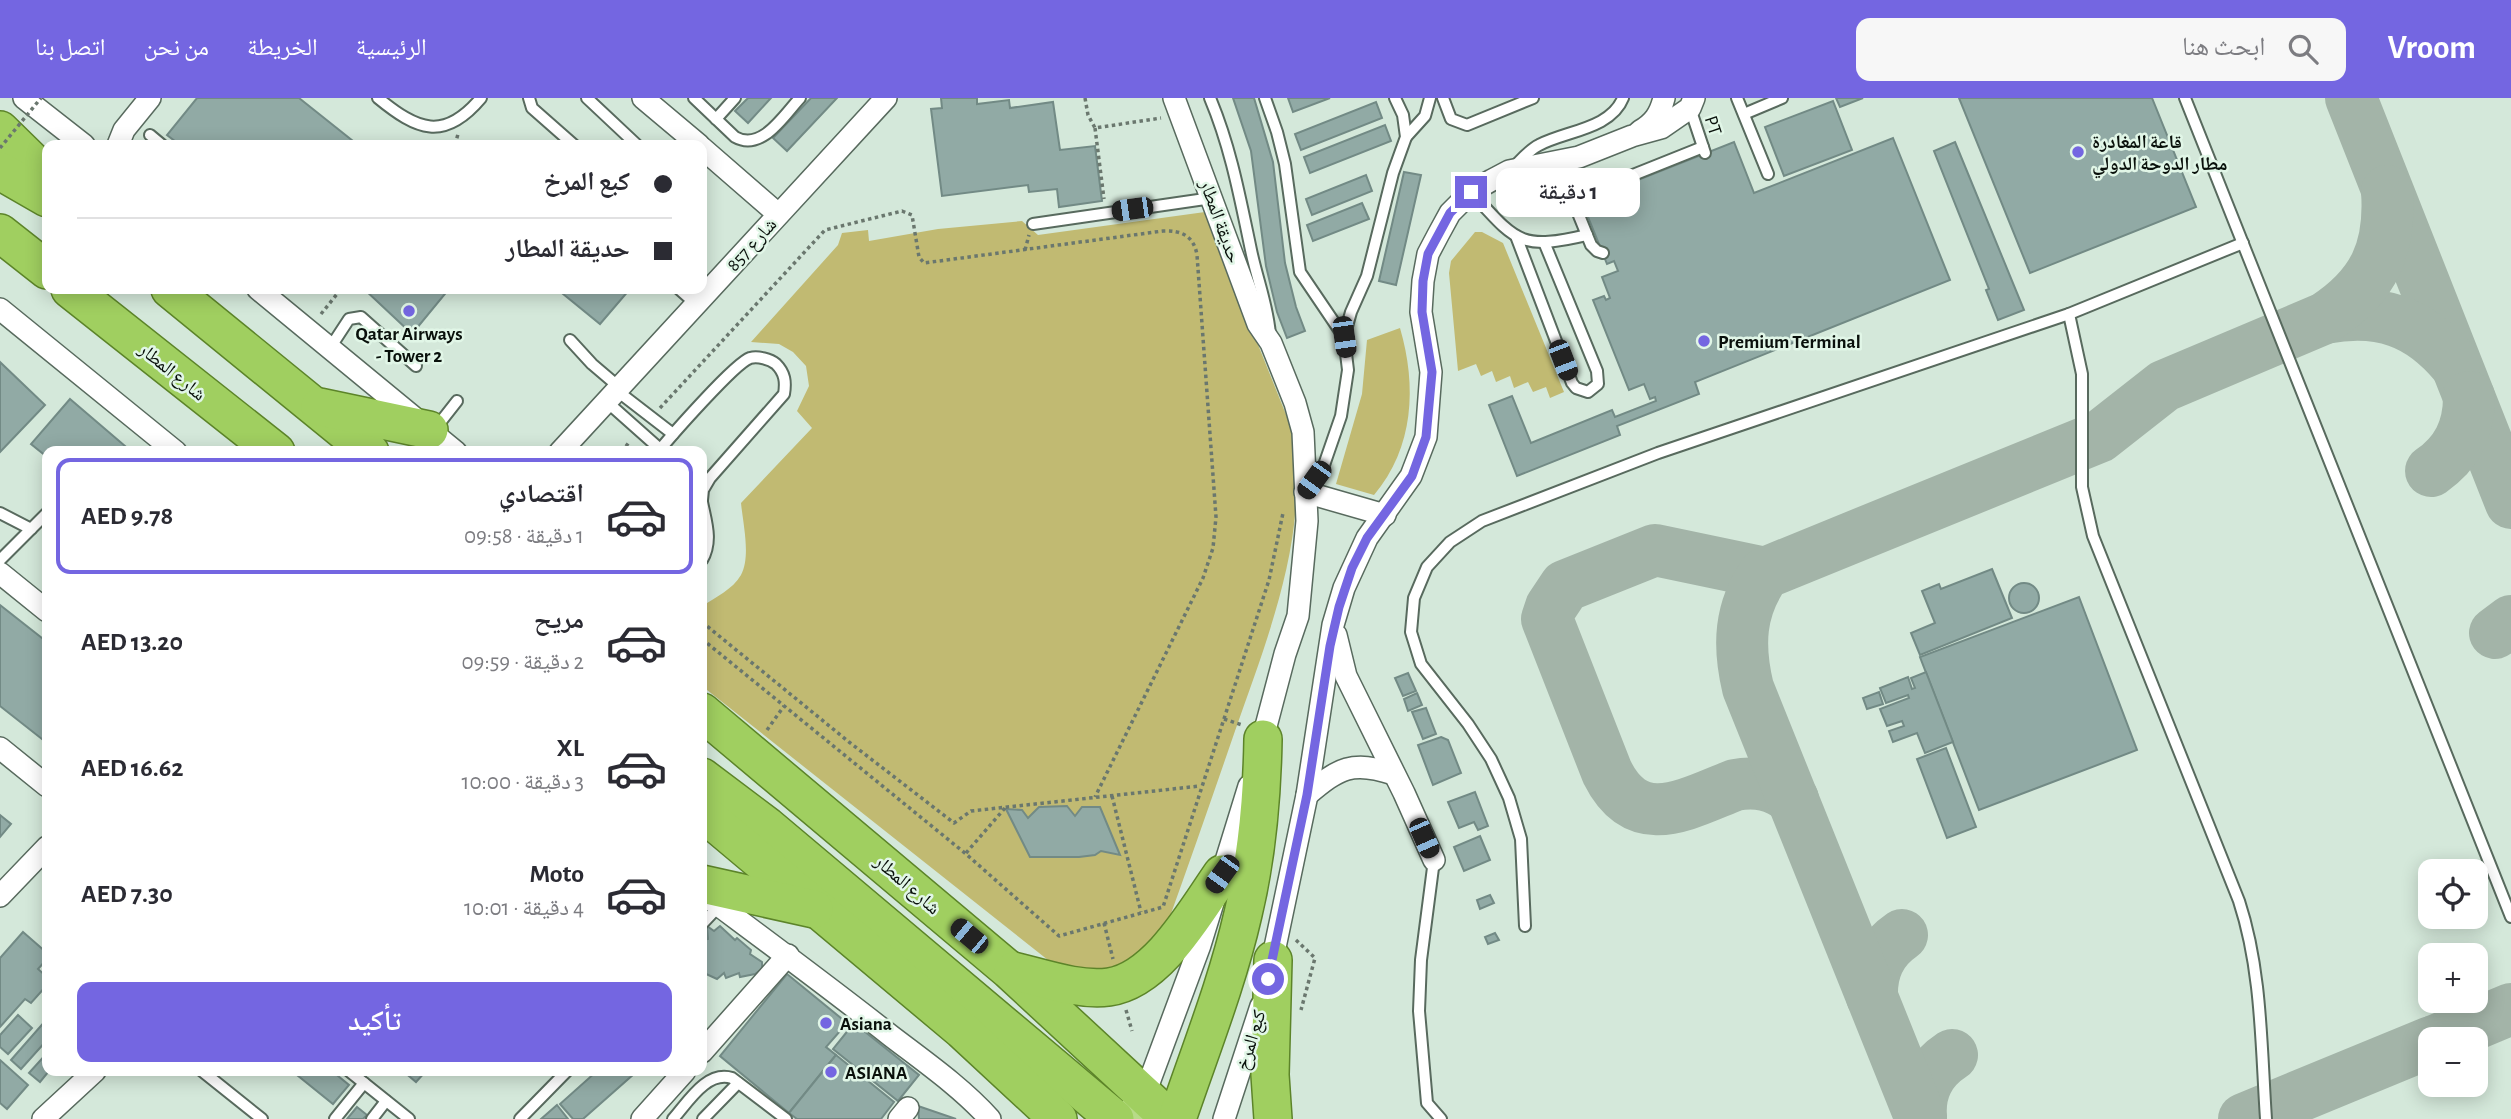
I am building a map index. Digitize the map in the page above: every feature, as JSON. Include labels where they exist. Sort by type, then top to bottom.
[{"type":"highway","points":[[0,130],[42,171]]},
{"type":"highway","points":[[0,171],[42,195]]},
{"type":"highway","points":[[0,233],[42,266]]},
{"type":"highway","name":"شارع المطار","points":[[76,294],[268,446]]},
{"type":"highway","points":[[176,294],[362,446]]},
{"type":"highway","points":[[312,406],[439,438]]},
{"type":"highway","name":"شارع المطار","points":[[707,716],[1009,970],[1152,1113]]},
{"type":"highway","points":[[1177,1119],[1227,973],[1243,915],[1260,819],[1264,739]]},
{"type":"highway","points":[[707,781],[767,826],[1115,1119]]},
{"type":"highway","points":[[707,816],[961,1030],[1058,1119]]},
{"type":"highway","points":[[1009,970],[1082,986],[1108,987],[1127,981],[1159,959],[1222,874]]},
{"type":"highway","points":[[710,895],[818,909]]},
{"type":"highway","points":[[1273,960],[1270,1075],[1273,1119]]},
{"type":"highway","points":[[961,1030],[1022,1119]]},
{"type":"street","points":[[24,98],[77,140]]},
{"type":"street","points":[[121,138],[150,98]]},
{"type":"street","points":[[643,98],[692,140]]},
{"type":"street","points":[[1632,136],[1651,124],[1660,113],[1664,98]]},
{"type":"street","name":"شارع 857","points":[[707,292],[883,99]]},
{"type":"street","points":[[1152,1113],[1298,616],[1306,544],[1305,492],[1385,515],[1412,476],[1426,437],[1432,372],[1422,312],[1423,281],[1428,254],[1450,213],[1471,192],[1510,171],[1579,157],[1632,136],[1661,128],[1694,101]]},
{"type":"street","name":"حديقة المطار","points":[[1177,106],[1258,324],[1271,342],[1295,403],[1303,432],[1305,492]]},
{"type":"street","points":[[707,153],[778,214]]},
{"type":"street","points":[[264,294],[439,438]]},
{"type":"street","name":"شارع 857","points":[[565,446],[705,294]]},
{"type":"street","points":[[0,309],[169,446]]},
{"type":"street","name":"كبع المرخ","points":[[1224,1119],[1250,1042],[1273,960],[1307,795],[1334,625],[1352,568],[1367,538],[1385,515]]},
{"type":"street","points":[[0,573],[42,607]]},
{"type":"street","points":[[1334,625],[1346,676],[1434,860]]},
{"type":"street","points":[[0,748],[42,782]]},
{"type":"street","points":[[1307,795],[1330,776],[1347,768],[1366,766],[1394,774]]},
{"type":"street","points":[[0,896],[42,852]]},
{"type":"street","points":[[710,895],[975,1102],[990,1119]]},
{"type":"street","points":[[707,1046],[788,955]]},
{"type":"street","points":[[43,1119],[90,1076]]},
{"type":"street","points":[[642,1119],[681,1076]]},
{"type":"lane","points":[[378,98],[413,123],[433,127],[453,122],[470,111],[481,98]]},
{"type":"lane","points":[[529,98],[532,108],[568,140]]},
{"type":"lane","points":[[587,98],[632,140]]},
{"type":"lane","points":[[694,98],[736,137],[752,142],[767,134],[800,98]]},
{"type":"lane","points":[[716,119],[735,98]]},
{"type":"lane","name":"حديقة المطار","points":[[1210,98],[1233,163],[1251,254],[1269,317],[1271,342]]},
{"type":"lane","points":[[1265,98],[1285,164],[1297,261],[1305,281],[1344,337]]},
{"type":"lane","points":[[1305,492],[1323,468],[1341,416],[1348,370],[1344,337],[1351,312],[1367,275],[1393,173],[1403,152],[1406,137],[1403,115],[1395,98]]},
{"type":"lane","points":[[1406,137],[1425,116],[1430,98]]},
{"type":"lane","points":[[1443,98],[1451,119],[1467,125],[1533,98]]},
{"type":"lane","points":[[1510,171],[1540,144],[1609,116],[1620,106],[1623,98]]},
{"type":"lane","points":[[1737,98],[1768,174]]},
{"type":"lane","points":[[1744,114],[1782,98]]},
{"type":"lane","points":[[2185,98],[2511,917]]},
{"type":"lane","name":"PT","points":[[1587,235],[1577,207],[1583,195],[1704,150],[1694,101]]},
{"type":"lane","points":[[150,135],[156,140]]},
{"type":"lane","points":[[1471,192],[1502,225],[1525,241],[1544,242],[1587,235],[1593,248],[1603,253]]},
{"type":"lane","points":[[1033,224],[1212,198]]},
{"type":"lane","points":[[1516,236],[1572,383],[1576,388],[1588,392],[1598,384],[1599,378],[1544,242]]},
{"type":"lane","points":[[1525,926],[1521,839],[1509,798],[1480,742],[1421,664],[1412,632],[1413,598],[1427,567],[1450,542],[1482,520],[1657,453],[2069,314],[2243,243]]},
{"type":"lane","points":[[685,294],[696,304]]},
{"type":"lane","points":[[2069,314],[2082,374],[2082,487],[2093,536],[2250,934],[2256,967],[2266,1119]]},
{"type":"lane","points":[[330,348],[349,318],[360,317],[416,366]]},
{"type":"lane","points":[[570,340],[614,393],[639,431],[655,446]]},
{"type":"lane","points":[[663,446],[740,365],[751,358],[774,362],[782,371],[786,382],[784,394],[707,483]]},
{"type":"lane","points":[[614,393],[673,435]]},
{"type":"lane","points":[[439,438],[457,401]]},
{"type":"lane","points":[[0,513],[31,529]]},
{"type":"lane","points":[[0,560],[42,518]]},
{"type":"lane","points":[[707,527],[707,551]]},
{"type":"lane","points":[[1434,860],[1419,1011],[1427,1103],[1441,1119]]},
{"type":"lane","points":[[208,1076],[262,1119]]},
{"type":"lane","points":[[355,1076],[408,1119]]},
{"type":"lane","points":[[520,1119],[562,1076]]},
{"type":"lane","points":[[673,1119],[710,1079],[725,1076],[786,1119]]},
{"type":"lane","points":[[335,1119],[364,1083]]},
{"type":"lane","points":[[703,1119],[738,1083]]},
{"type":"lane","points":[[372,1119],[386,1101]]},
{"type":"path","points":[[0,148],[41,98]]},
{"type":"path","points":[[1085,98],[1094,128],[1105,213]]},
{"type":"path","points":[[1094,128],[1177,106]]},
{"type":"path","points":[[651,418],[825,230],[908,211],[912,215],[919,257],[924,263],[1163,231],[1179,231],[1192,240],[1197,255],[1216,517],[1213,548],[1203,578],[1095,797]]},
{"type":"path","points":[[309,330],[337,294]]},
{"type":"path","points":[[627,446],[639,431]]},
{"type":"path","points":[[707,643],[966,853],[1059,936],[1163,907],[1200,786],[1269,580],[1283,513]]},
{"type":"path","points":[[707,626],[954,823],[971,810],[1048,805],[1095,797],[1200,786]]},
{"type":"path","points":[[825,739],[833,728]]},
{"type":"path","points":[[1112,796],[1141,914]]},
{"type":"path","points":[[966,853],[1006,807]]},
{"type":"shaded area","points":[[1205,212],[1289,422],[1295,460],[1296,500],[1284,579],[1261,657],[1185,874],[1155,955],[1113,977],[1053,964],[707,690],[707,603],[733,585],[744,567],[746,540],[741,503],[812,428],[797,411],[809,386],[806,366],[793,352],[779,344],[751,342],[838,245],[842,233],[868,230],[869,241],[938,229],[1022,221],[1038,235]]},
{"type":"shaded area","points":[[1475,232],[1482,232],[1503,243],[1564,392],[1550,398],[1546,387],[1533,392],[1528,382],[1514,388],[1510,376],[1496,382],[1492,371],[1481,376],[1476,364],[1458,371],[1449,273],[1451,261]]},
{"type":"shaded area","points":[[1400,328],[1409,372],[1408,416],[1397,457],[1374,495],[1336,484],[1362,394],[1367,340]]},
{"type":"building","points":[[197,98],[299,98],[352,140],[174,140],[167,135]]},
{"type":"building","points":[[748,98],[771,98],[748,123],[735,111]]},
{"type":"building","points":[[811,98],[837,98],[787,151],[773,138]]},
{"type":"building","points":[[941,98],[977,98],[977,104],[1009,100],[1010,108],[1053,102],[1060,150],[1095,146],[1102,201],[1059,207],[1057,189],[1029,192],[1028,185],[942,196],[931,109],[942,108]]},
{"type":"building","points":[[1233,98],[1254,98],[1273,162],[1285,263],[1305,331],[1287,338],[1277,312],[1266,266],[1251,151]]},
{"type":"building","points":[[1288,98],[1330,98],[1293,112]]},
{"type":"building","points":[[1836,98],[1863,98],[1840,107]]},
{"type":"building","name":"قاعة المغادرة مطار الدوحة الدولي","points":[[1959,98],[2152,98],[2196,207],[2030,273]]},
{"type":"building","points":[[1833,101],[1852,150],[1784,176],[1765,127]]},
{"type":"building","points":[[1376,102],[1382,118],[1301,150],[1295,134]]},
{"type":"building","points":[[1385,125],[1391,141],[1310,173],[1304,157]]},
{"type":"building","name":"Premium Terminal","points":[[1893,138],[1950,280],[1695,382],[1699,394],[1617,426],[1620,435],[1517,476],[1489,405],[1512,396],[1531,443],[1612,410],[1615,417],[1656,401],[1655,397],[1650,399],[1644,384],[1629,390],[1593,300],[1604,296],[1606,300],[1610,298],[1602,277],[1618,271],[1614,261],[1607,264],[1582,202],[1734,142],[1754,193]]},
{"type":"building","points":[[1955,142],[2024,310],[1998,320],[1986,290],[1989,289],[1934,151]]},
{"type":"building","points":[[1404,172],[1421,175],[1396,285],[1379,281]]},
{"type":"building","points":[[1366,175],[1372,191],[1312,215],[1306,199]]},
{"type":"building","points":[[1362,203],[1369,219],[1313,241],[1307,225]]},
{"type":"building","name":"Qatar Airways - Tower 2","points":[[369,294],[445,294],[412,334]]},
{"type":"building","points":[[563,294],[626,294],[600,324]]},
{"type":"building","points":[[0,362],[45,405],[0,452]]},
{"type":"building","points":[[70,399],[125,446],[42,446],[42,453],[31,444]]},
{"type":"building","points":[[1992,569],[2012,618],[1920,655],[1911,633],[1935,623],[1922,591],[1939,584],[1941,589]]},
{"type":"building","points":[[2024,583],[2030,584],[2038,592],[2038,604],[2030,612],[2024,613],[2018,612],[2010,604],[2009,598],[2010,592],[2018,584]]},
{"type":"building","points":[[2079,597],[2137,750],[1979,810],[1920,657]]},
{"type":"building","points":[[0,605],[42,638],[42,739],[0,706]]},
{"type":"building","points":[[1926,672],[1953,742],[1925,753],[1917,733],[1893,742],[1889,731],[1904,726],[1902,721],[1887,726],[1880,709],[1909,698],[1908,695],[1886,703],[1880,688],[1908,677],[1912,689],[1915,688],[1911,678]]},
{"type":"building","points":[[1408,673],[1416,691],[1403,696],[1395,678]]},
{"type":"building","points":[[1879,692],[1883,704],[1867,709],[1863,698]]},
{"type":"building","points":[[1417,693],[1422,705],[1408,711],[1404,699]]},
{"type":"building","points":[[1426,708],[1436,734],[1423,739],[1412,712]]},
{"type":"building","points":[[1441,737],[1448,740],[1461,773],[1433,785],[1418,745]]},
{"type":"building","points":[[1946,748],[1976,827],[1947,838],[1917,759]]},
{"type":"building","points":[[1475,792],[1488,826],[1478,830],[1474,822],[1459,828],[1448,802]]},
{"type":"building","points":[[1067,806],[1075,816],[1082,807],[1100,807],[1120,855],[1101,851],[1095,855],[1079,857],[1030,857],[1006,809],[1022,810],[1028,818],[1039,807]]},
{"type":"building","points":[[0,815],[11,824],[0,837]]},
{"type":"building","points":[[1480,836],[1490,860],[1464,871],[1454,847]]},
{"type":"building","points":[[1490,895],[1494,903],[1480,909],[1477,900]]},
{"type":"building","points":[[707,926],[714,931],[720,926],[751,950],[750,954],[762,962],[762,969],[755,974],[740,977],[739,973],[726,978],[724,973],[717,979],[707,974]]},
{"type":"building","points":[[23,932],[42,949],[42,965],[38,969],[42,973],[42,991],[31,1003],[25,999],[0,1027],[0,958]]},
{"type":"building","points":[[1495,933],[1499,940],[1488,944],[1485,937]]},
{"type":"building","points":[[787,974],[847,1023],[826,1047],[836,1055],[789,1113],[720,1056]]},
{"type":"building","points":[[18,1015],[32,1028],[8,1054],[0,1047],[0,1035]]},
{"type":"building","points":[[854,1023],[919,1075],[898,1101],[833,1049]]},
{"type":"building","points":[[42,1025],[42,1046],[21,1069],[11,1060]]},
{"type":"building","points":[[836,1055],[894,1102],[881,1119],[797,1119],[789,1113]]},
{"type":"building","points":[[42,1059],[42,1076],[45,1076],[40,1082],[29,1073]]},
{"type":"building","points":[[0,1060],[28,1085],[7,1109],[0,1103]]},
{"type":"building","points":[[298,1076],[338,1076],[349,1085],[333,1104]]},
{"type":"building","points":[[409,1076],[421,1076],[416,1082]]},
{"type":"building","points":[[591,1076],[632,1076],[583,1119],[573,1119],[560,1104]]},
{"type":"building","points":[[557,1105],[568,1119],[541,1119]]},
{"type":"building","points":[[918,1106],[956,1119],[919,1119]]},
{"type":"building","points":[[357,1107],[367,1115],[363,1119],[347,1119]]},
{"type":"taxiway","points":[[2351,98],[2511,503]]},
{"type":"taxiway","points":[[1921,1119],[1748,688],[1743,657],[1743,628],[1756,587],[1765,573],[2099,437],[2164,386],[2325,318],[2356,293],[2376,264],[2386,231],[2387,191]]},
{"type":"taxiway","points":[[2325,318],[2363,315],[2397,321],[2427,337],[2455,364]]},
{"type":"taxiway","points":[[2431,471],[2448,456],[2460,439],[2467,420],[2469,397]]},
{"type":"taxiway","points":[[1765,573],[1655,550],[1565,586],[1551,607],[1547,619],[1607,772],[1619,791],[1633,803],[1664,809],[1699,800],[1735,785],[1751,784],[1773,787],[1793,799]]},
{"type":"taxiway","points":[[2495,633],[2511,621]]},
{"type":"taxiway","points":[[1872,997],[1873,978],[1878,962],[1888,947],[1902,935]]},
{"type":"taxiway","points":[[2468,1027],[2511,1009]]},
{"type":"taxiway","points":[[2244,1119],[2418,1047]]},
{"type":"taxiway","points":[[1921,1117],[1922,1098],[1927,1082],[1937,1067],[1952,1055]]},
{"type":"place","name":"قاعة المغادرة مطار الدوحة الدولي","points":[[2078,152]]},
{"type":"place","name":"Qatar Airways - Tower 2","points":[[409,311]]},
{"type":"place","name":"Premium Terminal","points":[[1704,341]]},
{"type":"place","name":"Asiana","points":[[826,1023]]},
{"type":"place","name":"ASIANA","points":[[831,1072]]},
{"type":"route","points":[[1268,979],[1307,795],[1330,646],[1344,589],[1367,538],[1412,476],[1426,437],[1432,372],[1422,312],[1423,281],[1428,254],[1450,213],[1471,192]]}]
